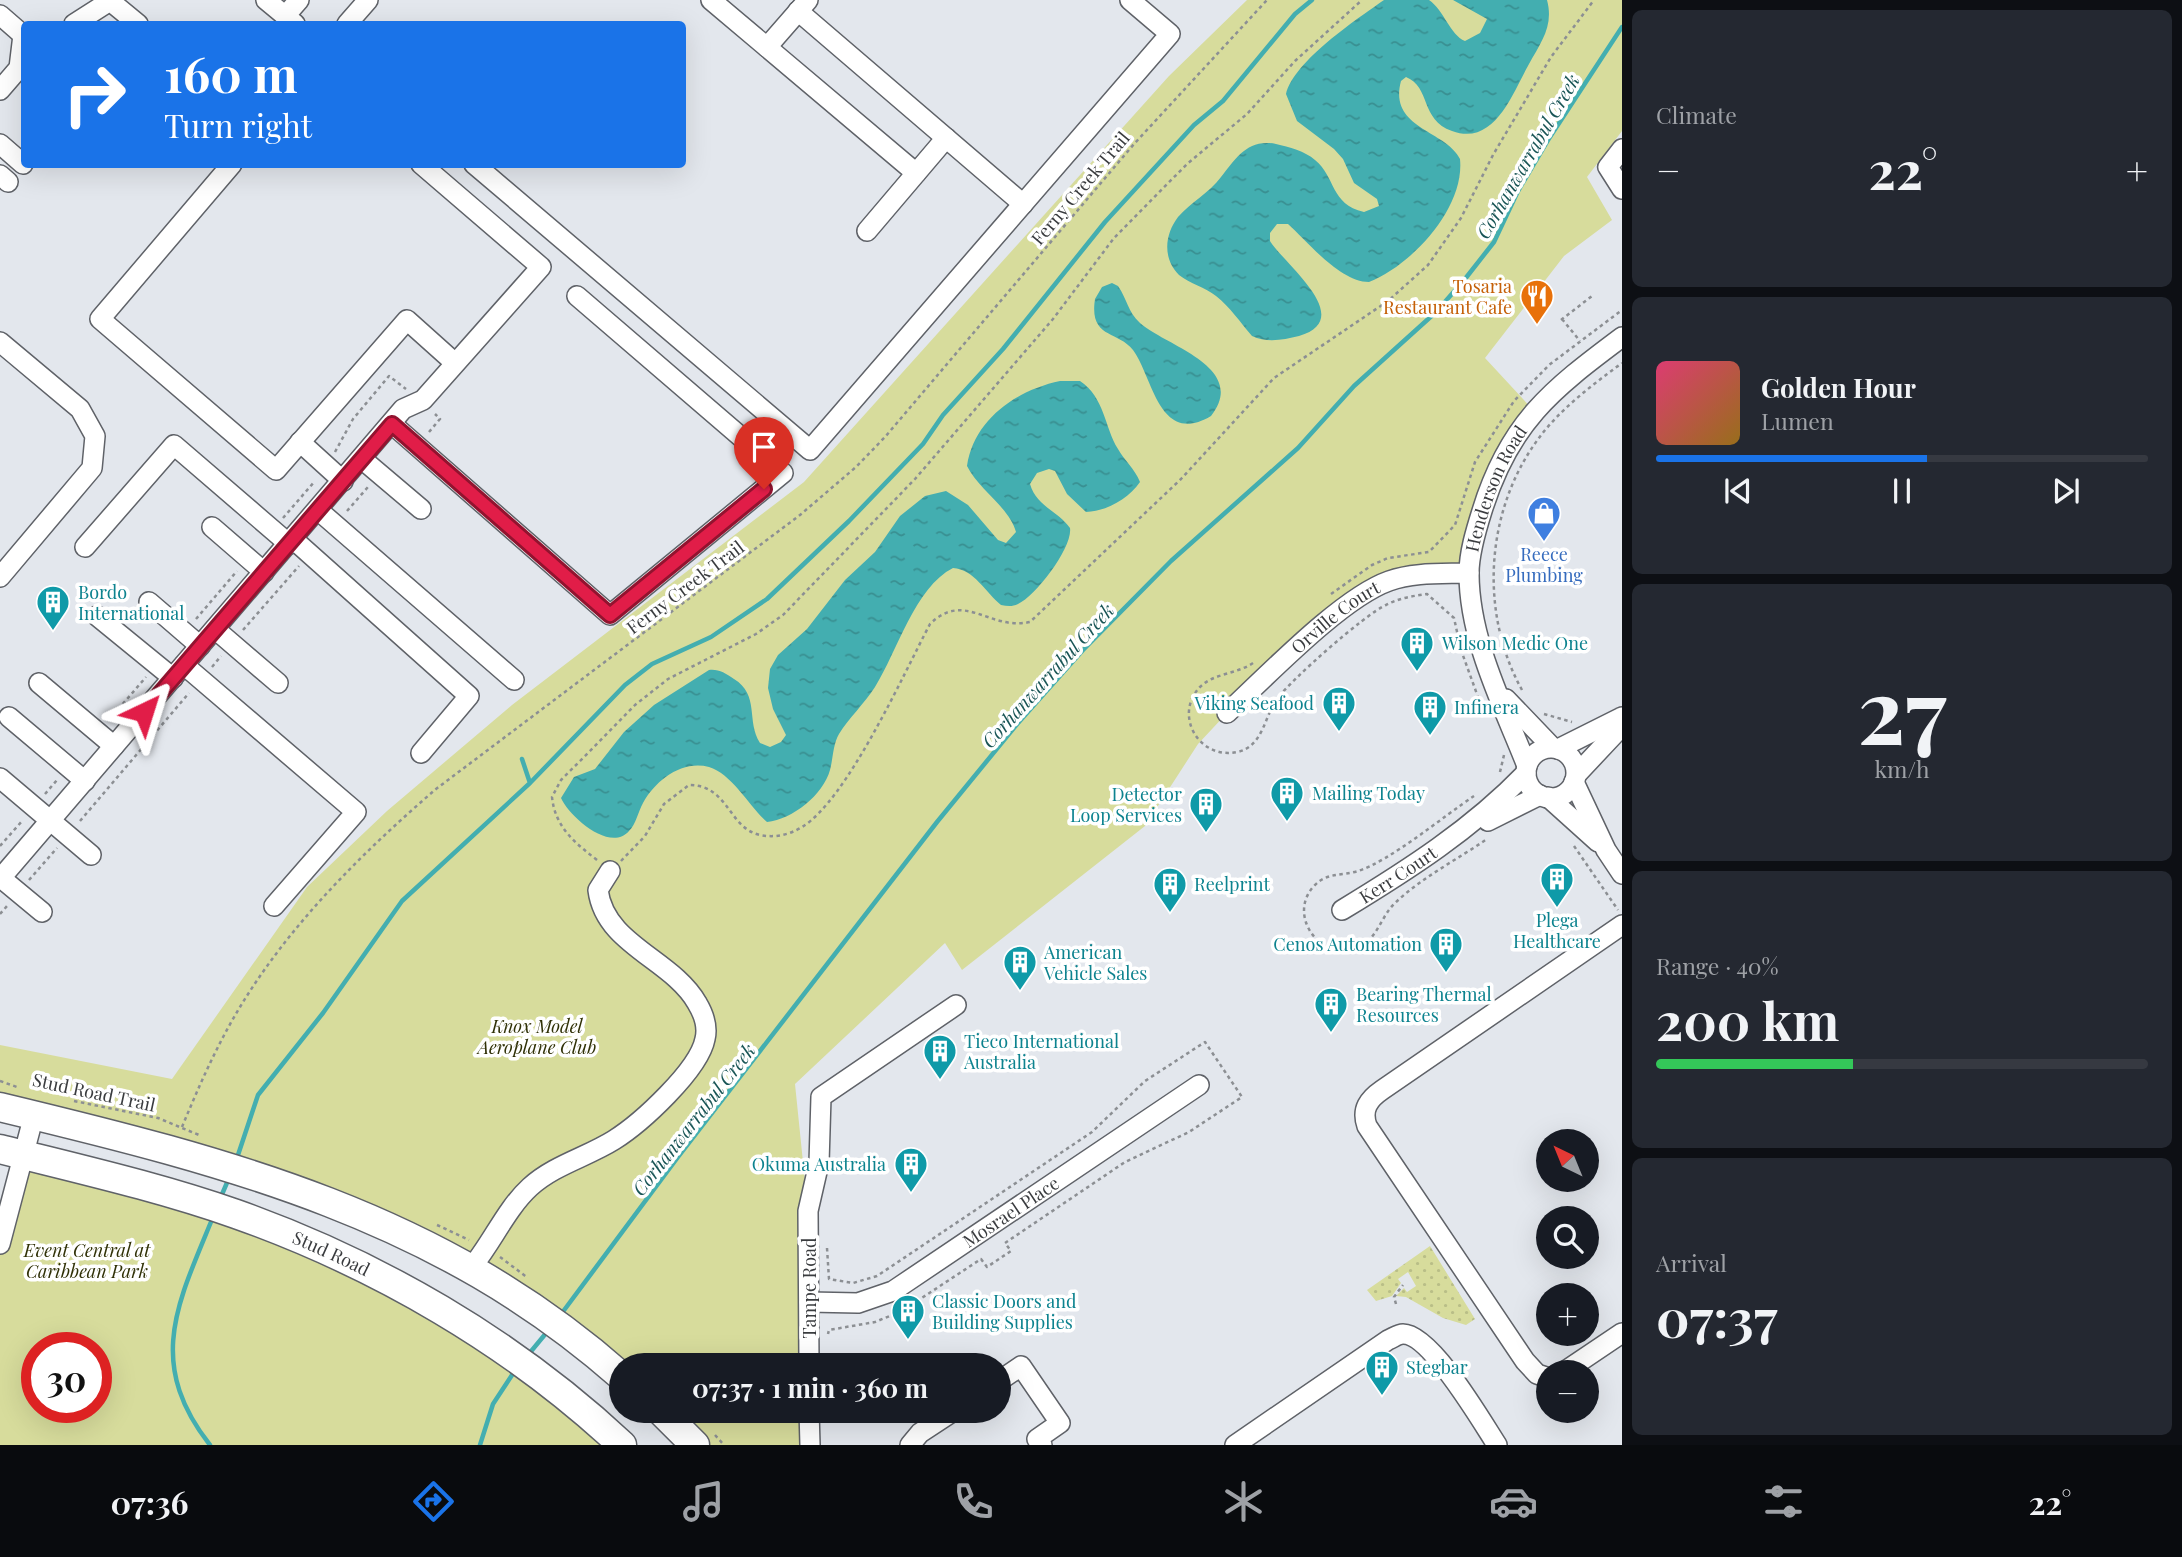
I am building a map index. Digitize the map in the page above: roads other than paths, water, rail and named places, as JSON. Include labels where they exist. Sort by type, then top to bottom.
[{"type":"highway","points":[[0,1107],[249,1172],[363,1214],[471,1268],[545,1315],[609,1365]]},
{"type":"highway","name":"Stud Road","points":[[12,1152],[236,1214],[353,1263],[434,1306],[514,1357],[580,1408],[622,1445]]},
{"type":"highway","points":[[673,1423],[695,1445]]},
{"type":"street","points":[[266,0],[290,20],[299,0]]},
{"type":"street","points":[[350,21],[368,0]]},
{"type":"street","points":[[711,0],[916,173]]},
{"type":"street","points":[[479,168],[810,450],[1170,34],[1130,0]]},
{"type":"street","points":[[79,21],[110,1],[134,21]]},
{"type":"street","points":[[767,47],[803,6],[946,138],[1023,204]]},
{"type":"street","points":[[0,15],[21,32]]},
{"type":"street","points":[[0,90],[19,68],[21,55]]},
{"type":"street","points":[[867,231],[946,138]]},
{"type":"street","points":[[0,144],[21,162]]},
{"type":"street","points":[[1622,149],[1608,167],[1622,189]]},
{"type":"street","points":[[229,168],[100,319],[276,470],[407,320],[455,363]]},
{"type":"street","points":[[42,912],[2,873],[50,821],[402,409],[423,400],[541,267],[426,168]]},
{"type":"street","points":[[402,409],[610,615],[783,473],[578,296]]},
{"type":"street","name":"Henderson Road","points":[[1527,769],[1494,685],[1473,609],[1469,573],[1479,518],[1502,457],[1526,420],[1547,396],[1622,337]]},
{"type":"street","points":[[0,342],[80,409],[95,436],[92,468],[0,577]]},
{"type":"street","points":[[300,442],[343,481]]},
{"type":"street","points":[[85,547],[174,445],[272,530],[291,541],[469,695],[421,753]]},
{"type":"street","points":[[362,459],[421,509]]},
{"type":"street","points":[[318,510],[514,680]]},
{"type":"street","points":[[212,527],[264,572]]},
{"type":"street","name":"Orville Court","points":[[1227,713],[1330,621],[1371,589],[1409,576],[1469,573]]},
{"type":"street","points":[[149,602],[200,646]]},
{"type":"street","points":[[97,616],[156,665],[178,672],[356,812],[274,906]]},
{"type":"street","points":[[215,629],[278,683]]},
{"type":"street","points":[[39,683],[114,746]]},
{"type":"street","name":"Henderson Road","points":[[1494,685],[1555,748]]},
{"type":"street","points":[[1606,850],[1531,787],[1527,769],[1541,751],[1555,748],[1622,717]]},
{"type":"street","points":[[9,718],[85,780]]},
{"type":"street","points":[[1544,796],[1564,794],[1622,726]]},
{"type":"street","points":[[1555,748],[1572,759],[1575,778],[1606,850],[1622,874]]},
{"type":"street","name":"Kerr Court","points":[[1342,910],[1453,838],[1499,802],[1527,769]]},
{"type":"street","points":[[0,778],[91,855]]},
{"type":"street","name":"Kerr Court","points":[[1453,838],[1544,796]]},
{"type":"street","points":[[471,1268],[524,1192],[548,1174],[600,1148],[633,1126],[686,1073],[702,1050],[706,1036],[705,1024],[696,1001],[669,972],[617,930],[605,915],[598,890],[610,871]]},
{"type":"street","points":[[1536,1373],[1525,1362],[1367,1126],[1365,1110],[1373,1097],[1382,1090],[1622,925]]},
{"type":"street","name":"Tampe Road","points":[[809,1353],[808,1211],[819,1163],[821,1097],[956,1005]]},
{"type":"street","name":"Mosrael Place","points":[[809,1302],[858,1303],[893,1291],[1199,1085]]},
{"type":"street","points":[[0,1244],[12,1152],[34,1115]]},
{"type":"street","points":[[1582,1360],[1622,1333]]},
{"type":"street","points":[[1235,1445],[1388,1340],[1404,1334],[1412,1336],[1440,1360],[1497,1445]]},
{"type":"street","points":[[1011,1373],[1021,1366],[1060,1423],[1037,1439],[1042,1445]]},
{"type":"street","points":[[809,1423],[809,1442]]},
{"type":"street","points":[[910,1445],[920,1433],[935,1423]]},
{"type":"water","points":[[1384,0],[1429,0],[1455,33],[1465,41],[1480,33],[1487,19],[1453,0],[1547,0],[1548,26],[1509,102],[1491,124],[1480,131],[1467,134],[1442,126],[1430,112],[1414,82],[1406,77],[1401,81],[1399,97],[1410,119],[1453,149],[1460,159],[1459,178],[1445,215],[1418,249],[1385,274],[1369,282],[1358,280],[1336,268],[1288,224],[1277,224],[1270,233],[1270,241],[1312,290],[1319,304],[1321,317],[1315,328],[1299,336],[1263,340],[1252,336],[1216,296],[1179,275],[1168,254],[1170,231],[1178,217],[1216,183],[1244,151],[1266,143],[1291,148],[1311,157],[1327,174],[1339,197],[1353,208],[1364,212],[1379,206],[1377,199],[1354,183],[1343,159],[1334,149],[1297,121],[1286,94],[1291,81],[1313,55],[1343,29]]},
{"type":"water","points":[[1112,283],[1118,286],[1140,323],[1200,360],[1212,371],[1220,384],[1220,399],[1211,416],[1194,423],[1180,423],[1169,416],[1160,405],[1133,350],[1100,327],[1094,312],[1095,299],[1102,287]]},
{"type":"water","points":[[1060,381],[1080,381],[1095,396],[1113,440],[1140,482],[1116,503],[1086,512],[1067,494],[1055,471],[1049,469],[1037,473],[1030,484],[1033,492],[1070,528],[1066,547],[1052,570],[1026,599],[1012,606],[1001,605],[973,577],[960,569],[953,568],[940,577],[917,605],[875,687],[839,734],[830,770],[814,797],[797,811],[767,822],[725,776],[709,767],[689,766],[671,774],[655,787],[643,803],[629,831],[621,837],[601,835],[572,814],[561,798],[574,777],[595,769],[624,732],[654,705],[709,670],[728,675],[742,685],[750,700],[760,743],[770,747],[781,742],[786,735],[773,709],[768,688],[770,669],[778,655],[807,629],[845,580],[875,552],[900,516],[925,496],[946,491],[968,505],[998,540],[1006,543],[1016,532],[1001,506],[967,466],[971,449],[978,434],[1000,409],[1028,391]]},
{"type":"waterway","points":[[530,783],[625,685],[652,664],[711,637],[767,599],[849,521],[923,444],[943,415],[1003,349],[1105,222],[1194,125],[1223,101],[1295,14],[1312,0]]},
{"type":"waterway","name":"Corhanwarrabul Creek","points":[[559,1317],[678,1157],[937,822],[1018,723],[1083,650],[1171,561],[1298,448],[1354,386],[1436,312],[1465,279],[1494,242],[1518,191],[1548,140],[1622,27]]},
{"type":"waterway","points":[[236,1161],[258,1095],[323,1013],[402,901],[530,783],[522,759]]},
{"type":"waterway","points":[[220,1199],[229,1178]]},
{"type":"waterway","points":[[210,1445],[190,1415],[178,1386],[173,1359],[174,1332],[180,1305],[213,1217]]},
{"type":"waterway","name":"Corhanwarrabul Creek","points":[[528,1355],[547,1332]]},
{"type":"waterway","name":"Corhanwarrabul Creek","points":[[480,1445],[493,1404],[516,1369]]},
{"type":"place","name":"Tosaria Restaurant Cafe","points":[[1537,326]]},
{"type":"place","name":"Reece Plumbing","points":[[1544,543]]},
{"type":"place","name":"Bordo International","points":[[53,632]]},
{"type":"place","name":"Wilson Medic One","points":[[1417,673]]},
{"type":"place","name":"Viking Seafood","points":[[1339,733]]},
{"type":"place","name":"Infinera","points":[[1430,737]]},
{"type":"place","name":"Mailing Today","points":[[1287,823]]},
{"type":"place","name":"Detector Loop Services","points":[[1206,834]]},
{"type":"place","name":"Plega Healthcare","points":[[1557,909]]},
{"type":"place","name":"Reelprint","points":[[1170,914]]},
{"type":"place","name":"Cenos Automation","points":[[1446,974]]},
{"type":"place","name":"American Vehicle Sales","points":[[1020,992]]},
{"type":"place","name":"Bearing Thermal Resources","points":[[1331,1034]]},
{"type":"place","name":"Tieco International Australia","points":[[940,1081]]},
{"type":"place","name":"Okuma Australia","points":[[911,1194]]},
{"type":"place","name":"Classic Doors and Building Supplies","points":[[908,1341]]},
{"type":"place","name":"Stegbar","points":[[1382,1397]]},
{"type":"park label","name":"Knox Model Aeroplane Club","points":[[537,1036]]},
{"type":"park label","name":"Event Central at Caribbean Park","points":[[87,1260]]}]
